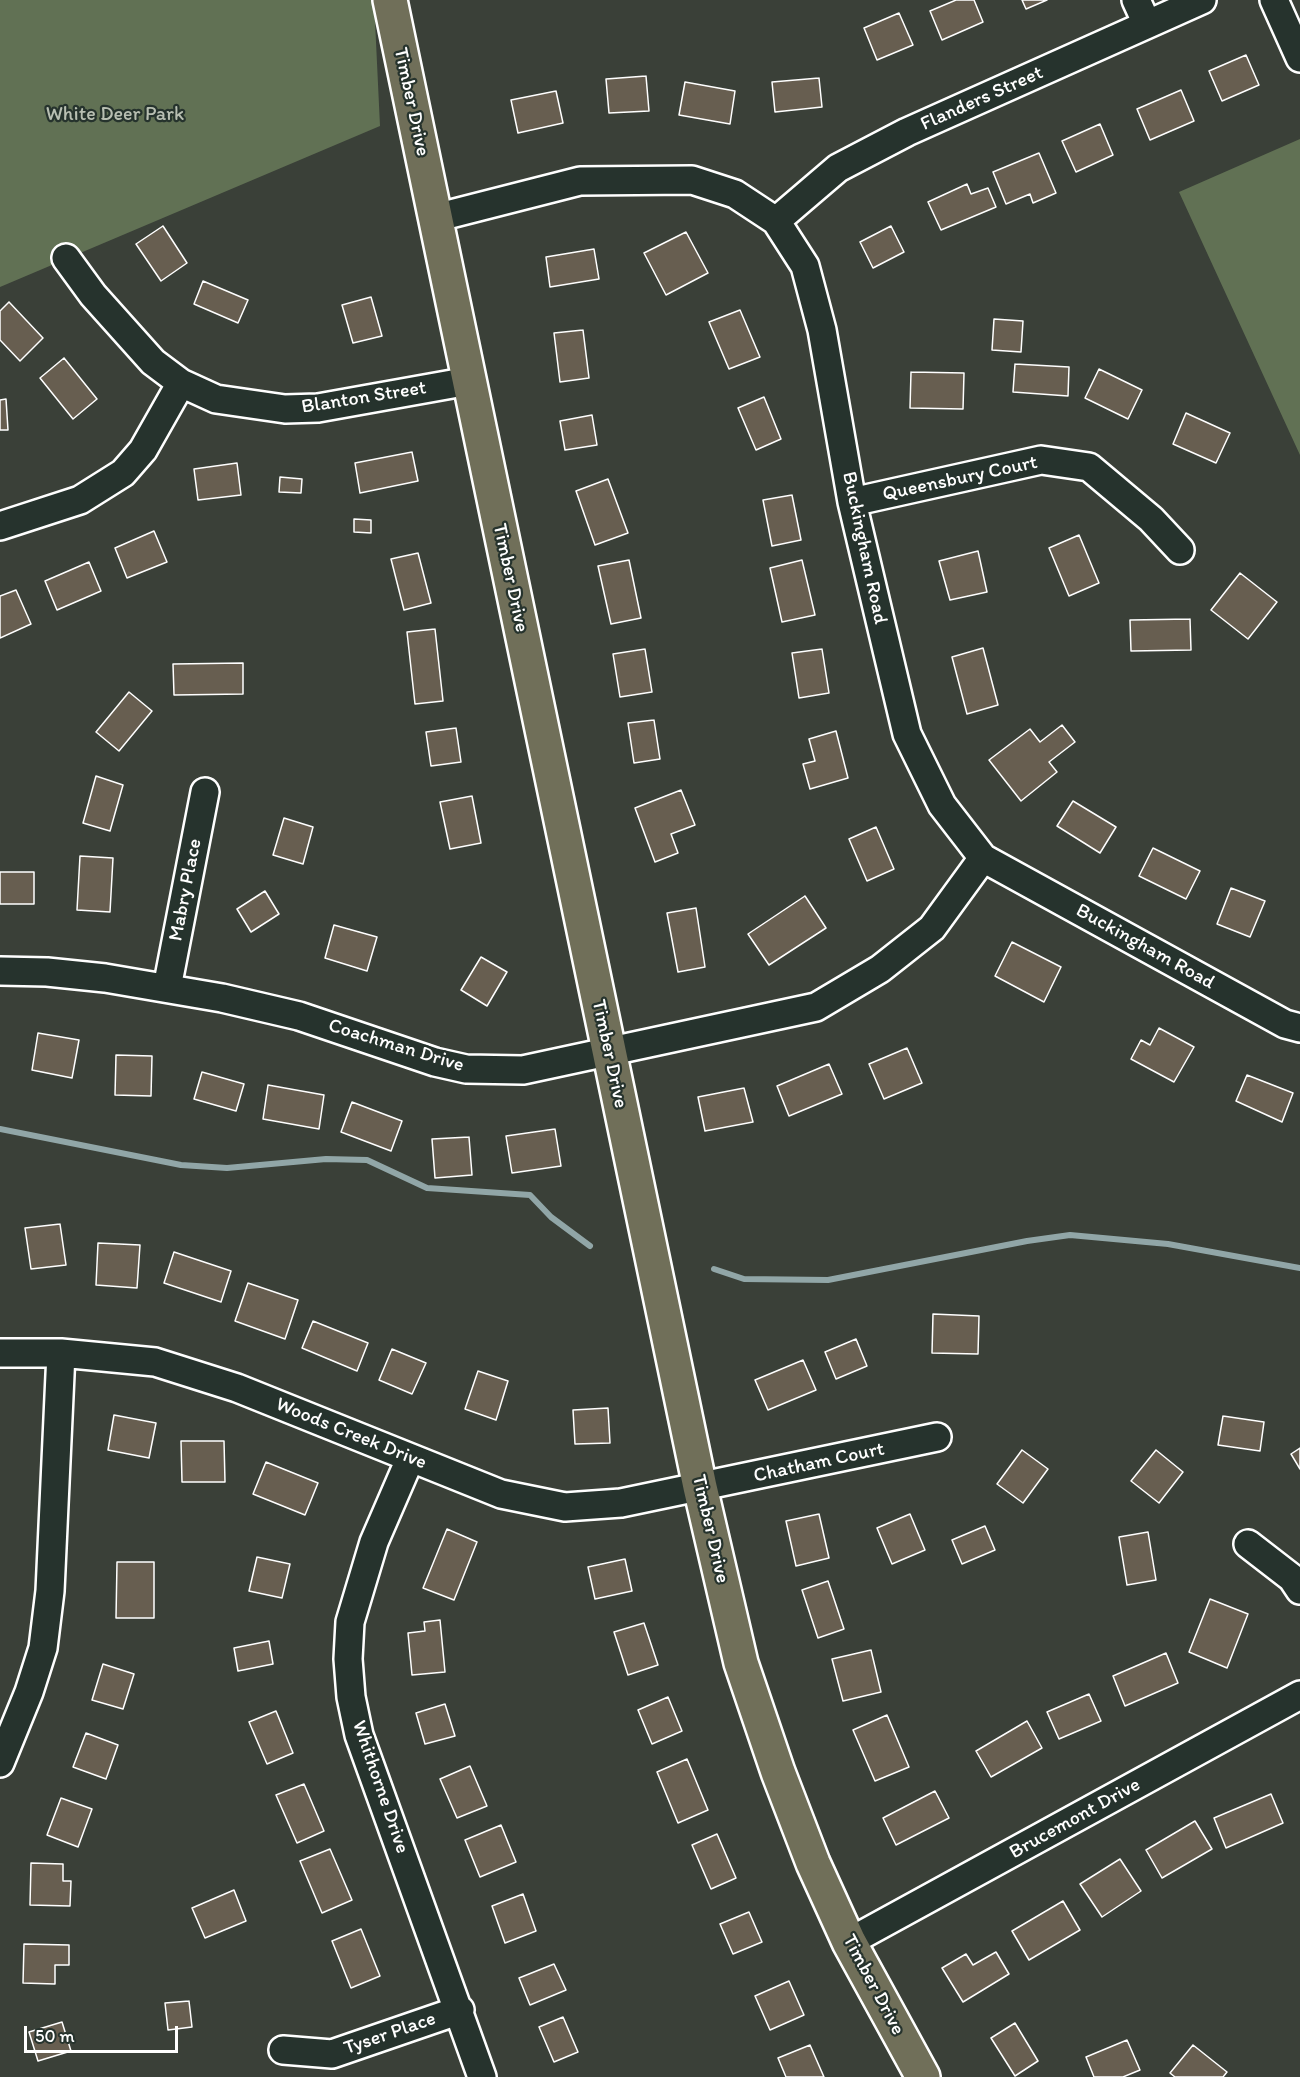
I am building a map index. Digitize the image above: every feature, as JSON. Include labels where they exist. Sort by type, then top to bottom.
[{"type":"main road","name":"Timber Drive","points":[[390,0],[700,1487],[741,1663],[813,1863],[849,1942],[923,2077]]},
{"type":"street","name":"Flanders Street","points":[[776,221],[838,168],[907,132],[1141,12],[1202,0]]},
{"type":"street","points":[[1274,0],[1300,58]]},
{"type":"street","name":"Buckingham Road","points":[[435,218],[580,181],[692,180],[735,194],[776,221],[805,266],[822,330],[852,502],[907,734],[942,805],[983,858],[1285,1024],[1300,1028]]},
{"type":"street","name":"Blanton Street","points":[[66,258],[153,362],[180,383],[216,399],[285,409],[348,403],[469,381]]},
{"type":"street","points":[[0,526],[80,500],[123,473],[143,450],[180,383]]},
{"type":"street","name":"Queensbury Court","points":[[852,502],[1041,460],[1089,467],[1151,519],[1180,550]]},
{"type":"street","name":"Mabry Place","points":[[167,988],[205,792]]},
{"type":"street","name":"Coachman Drive","points":[[0,971],[47,972],[167,988],[279,1010],[466,1069],[523,1070],[816,1007],[880,969],[932,928],[983,858]]},
{"type":"street","name":"Woods Creek Drive","points":[[0,1353],[62,1353],[155,1362],[237,1388],[501,1494],[565,1507],[621,1503],[700,1487]]},
{"type":"street","points":[[0,1763],[29,1692],[42,1648],[50,1592],[62,1353]]},
{"type":"street","name":"Chatham Court","points":[[700,1487],[739,1481],[937,1437]]},
{"type":"street","name":"Whithorne Drive","points":[[410,1459],[375,1542],[350,1622],[348,1659],[351,1697],[362,1745],[460,2010],[482,2077]]},
{"type":"street","points":[[1248,1544],[1292,1578],[1300,1590]]},
{"type":"street","name":"Brucemont Drive","points":[[849,1942],[1300,1695]]},
{"type":"street","name":"Tyser Place","points":[[283,2050],[332,2054],[460,2010]]},
{"type":"green space","name":"White Deer Park","points":[[0,0],[374,0],[380,126],[0,287]]},
{"type":"green space","points":[[1300,139],[1300,455],[1179,192]]},
{"type":"building","points":[[956,0],[974,0],[983,22],[942,40],[930,11]]},
{"type":"building","points":[[1022,0],[1047,0],[1026,9]]},
{"type":"building","points":[[899,13],[913,45],[877,60],[864,28]]},
{"type":"building","points":[[1246,55],[1259,85],[1222,101],[1209,71]]},
{"type":"building","points":[[646,76],[649,111],[609,113],[606,79]]},
{"type":"building","points":[[819,78],[822,107],[775,112],[772,82]]},
{"type":"building","points":[[685,82],[735,91],[730,124],[679,115]]},
{"type":"building","points":[[1181,90],[1194,121],[1150,140],[1137,109]]},
{"type":"building","points":[[556,91],[563,123],[518,133],[511,100]]},
{"type":"building","points":[[1100,124],[1113,155],[1076,172],[1062,141]]},
{"type":"building","points":[[1039,153],[1056,193],[1033,203],[1030,194],[1006,204],[993,172]]},
{"type":"building","points":[[967,184],[971,194],[988,188],[996,207],[941,230],[928,202]]},
{"type":"building","points":[[163,226],[187,263],[161,281],[136,244]]},
{"type":"building","points":[[891,226],[904,252],[873,268],[860,242]]},
{"type":"building","points":[[686,232],[708,273],[666,295],[644,253]]},
{"type":"building","points":[[594,249],[599,279],[550,287],[546,257]]},
{"type":"building","points":[[203,281],[248,300],[238,323],[194,304]]},
{"type":"building","points":[[371,297],[382,336],[353,343],[342,305]]},
{"type":"building","points":[[9,302],[43,338],[20,361],[0,340],[0,311]]},
{"type":"building","points":[[740,310],[760,357],[729,369],[709,322]]},
{"type":"building","points":[[994,319],[1023,321],[1021,352],[992,350]]},
{"type":"building","points":[[583,330],[589,378],[560,382],[554,333]]},
{"type":"building","points":[[64,358],[97,399],[73,419],[40,378]]},
{"type":"building","points":[[1015,364],[1069,367],[1068,396],[1013,392]]},
{"type":"building","points":[[1099,369],[1142,390],[1128,419],[1085,398]]},
{"type":"building","points":[[911,372],[964,373],[963,409],[910,408]]},
{"type":"building","points":[[764,397],[781,439],[756,450],[738,408]]},
{"type":"building","points":[[6,399],[8,430],[0,430],[0,400]]},
{"type":"building","points":[[1186,413],[1230,433],[1216,463],[1173,444]]},
{"type":"building","points":[[592,415],[597,445],[565,450],[560,421]]},
{"type":"building","points":[[412,452],[418,481],[360,493],[355,463]]},
{"type":"building","points":[[237,463],[241,495],[198,500],[194,469]]},
{"type":"building","points":[[280,477],[302,479],[301,493],[279,492]]},
{"type":"building","points":[[608,479],[628,533],[595,545],[576,491]]},
{"type":"building","points":[[792,495],[801,540],[772,546],[763,500]]},
{"type":"building","points":[[354,519],[371,520],[371,533],[354,532]]},
{"type":"building","points":[[154,531],[167,562],[127,578],[115,548]]},
{"type":"building","points":[[1079,535],[1099,583],[1069,596],[1049,548]]},
{"type":"building","points":[[978,551],[987,592],[950,600],[939,561]]},
{"type":"building","points":[[418,553],[431,603],[404,610],[391,559]]},
{"type":"building","points":[[629,560],[641,618],[611,624],[598,566]]},
{"type":"building","points":[[802,560],[815,615],[782,622],[770,568]]},
{"type":"building","points":[[89,562],[101,591],[57,610],[45,581]]},
{"type":"building","points":[[1240,573],[1277,602],[1248,639],[1211,610]]},
{"type":"building","points":[[16,590],[31,624],[0,638],[0,596]]},
{"type":"building","points":[[1190,619],[1191,650],[1131,651],[1130,620]]},
{"type":"building","points":[[435,629],[443,701],[415,704],[407,632]]},
{"type":"building","points":[[983,648],[998,705],[967,714],[952,657]]},
{"type":"building","points":[[645,649],[652,692],[620,697],[613,654]]},
{"type":"building","points":[[822,649],[829,693],[799,698],[792,653]]},
{"type":"building","points":[[243,663],[243,694],[174,695],[173,664]]},
{"type":"building","points":[[129,692],[152,711],[119,751],[96,732]]},
{"type":"building","points":[[654,720],[660,759],[634,763],[628,723]]},
{"type":"building","points":[[1062,725],[1075,742],[1049,762],[1057,772],[1021,801],[989,760],[1030,729],[1040,742]]},
{"type":"building","points":[[456,728],[461,762],[431,766],[426,732]]},
{"type":"building","points":[[836,731],[848,778],[810,789],[803,764],[815,761],[809,739]]},
{"type":"building","points":[[96,776],[123,785],[110,831],[83,823]]},
{"type":"building","points":[[681,790],[695,825],[671,834],[678,853],[655,862],[635,808]]},
{"type":"building","points":[[472,796],[481,843],[450,849],[440,802]]},
{"type":"building","points":[[1073,801],[1116,827],[1100,853],[1057,826]]},
{"type":"building","points":[[284,818],[313,827],[303,864],[273,855]]},
{"type":"building","points":[[876,827],[894,869],[867,881],[849,839]]},
{"type":"building","points":[[1153,848],[1200,871],[1186,899],[1139,876]]},
{"type":"building","points":[[80,856],[113,858],[110,912],[77,910]]},
{"type":"building","points":[[0,872],[34,872],[34,904],[0,904]]},
{"type":"building","points":[[1231,888],[1265,901],[1250,937],[1217,924]]},
{"type":"building","points":[[265,891],[279,914],[251,932],[237,909]]},
{"type":"building","points":[[805,896],[826,928],[769,965],[748,934]]},
{"type":"building","points":[[696,908],[705,967],[678,972],[667,913]]},
{"type":"building","points":[[334,925],[377,937],[367,971],[325,958]]},
{"type":"building","points":[[1012,942],[1061,967],[1044,1002],[995,976]]},
{"type":"building","points":[[481,957],[507,972],[487,1006],[461,990]]},
{"type":"building","points":[[1159,1028],[1194,1047],[1174,1082],[1131,1059],[1141,1040],[1150,1045]]},
{"type":"building","points":[[38,1033],[79,1040],[72,1078],[32,1070]]},
{"type":"building","points":[[907,1048],[922,1083],[884,1099],[869,1064]]},
{"type":"building","points":[[116,1055],[152,1056],[151,1096],[115,1095]]},
{"type":"building","points":[[829,1064],[842,1094],[789,1116],[777,1086]]},
{"type":"building","points":[[202,1072],[244,1084],[236,1111],[194,1099]]},
{"type":"building","points":[[1247,1075],[1293,1093],[1282,1122],[1236,1101]]},
{"type":"building","points":[[268,1085],[324,1095],[319,1129],[263,1119]]},
{"type":"building","points":[[744,1088],[753,1122],[705,1131],[698,1097]]},
{"type":"building","points":[[352,1102],[402,1121],[391,1151],[341,1132]]},
{"type":"building","points":[[555,1129],[561,1166],[512,1173],[506,1136]]},
{"type":"building","points":[[469,1137],[472,1175],[435,1178],[432,1139]]},
{"type":"building","points":[[60,1224],[66,1265],[31,1269],[25,1228]]},
{"type":"building","points":[[98,1243],[140,1245],[137,1288],[96,1285]]},
{"type":"building","points":[[174,1252],[231,1271],[221,1302],[164,1283]]},
{"type":"building","points":[[248,1283],[298,1300],[285,1339],[235,1321]]},
{"type":"building","points":[[933,1314],[979,1316],[978,1354],[932,1353]]},
{"type":"building","points":[[313,1321],[368,1343],[357,1371],[302,1348]]},
{"type":"building","points":[[856,1339],[867,1366],[836,1379],[825,1352]]},
{"type":"building","points":[[392,1349],[426,1363],[412,1394],[379,1380]]},
{"type":"building","points":[[803,1360],[816,1390],[768,1410],[755,1380]]},
{"type":"building","points":[[478,1371],[508,1381],[496,1420],[465,1409]]},
{"type":"building","points":[[608,1408],[610,1443],[575,1444],[573,1410]]},
{"type":"building","points":[[114,1415],[156,1423],[149,1458],[108,1450]]},
{"type":"building","points":[[1223,1416],[1264,1422],[1260,1451],[1218,1445]]},
{"type":"building","points":[[181,1441],[224,1441],[225,1482],[182,1482]]},
{"type":"building","points":[[1300,1448],[1300,1469],[1291,1454]]},
{"type":"building","points":[[1022,1450],[1048,1469],[1023,1503],[997,1484]]},
{"type":"building","points":[[1156,1450],[1183,1472],[1159,1503],[1131,1481]]},
{"type":"building","points":[[266,1462],[318,1483],[305,1515],[253,1494]]},
{"type":"building","points":[[819,1514],[829,1558],[796,1566],[786,1521]]},
{"type":"building","points":[[910,1514],[925,1550],[892,1564],[877,1528]]},
{"type":"building","points":[[985,1526],[995,1550],[962,1564],[952,1540]]},
{"type":"building","points":[[447,1529],[477,1542],[454,1600],[423,1588]]},
{"type":"building","points":[[1148,1532],[1156,1580],[1127,1585],[1119,1537]]},
{"type":"building","points":[[257,1557],[290,1564],[282,1598],[249,1591]]},
{"type":"building","points":[[625,1559],[632,1591],[595,1599],[588,1567]]},
{"type":"building","points":[[117,1562],[154,1562],[154,1618],[116,1618]]},
{"type":"building","points":[[828,1581],[844,1629],[818,1638],[802,1590]]},
{"type":"building","points":[[1210,1599],[1248,1614],[1227,1668],[1189,1652]]},
{"type":"building","points":[[440,1620],[445,1672],[412,1675],[408,1633],[425,1631],[424,1622]]},
{"type":"building","points":[[644,1623],[658,1665],[628,1675],[614,1632]]},
{"type":"building","points":[[269,1641],[273,1664],[238,1671],[234,1648]]},
{"type":"building","points":[[871,1650],[881,1692],[843,1701],[832,1659]]},
{"type":"building","points":[[1166,1653],[1178,1683],[1125,1706],[1113,1676]]},
{"type":"building","points":[[103,1664],[134,1674],[123,1709],[92,1700]]},
{"type":"building","points":[[1089,1694],[1101,1721],[1059,1739],[1047,1712]]},
{"type":"building","points":[[668,1697],[682,1731],[652,1744],[638,1710]]},
{"type":"building","points":[[445,1704],[455,1736],[425,1744],[416,1713]]},
{"type":"building","points":[[276,1711],[293,1753],[267,1764],[249,1722]]},
{"type":"building","points":[[887,1715],[909,1767],[875,1781],[853,1730]]},
{"type":"building","points":[[1027,1721],[1042,1748],[991,1777],[976,1751]]},
{"type":"building","points":[[86,1733],[118,1745],[106,1779],[73,1767]]},
{"type":"building","points":[[687,1759],[708,1810],[678,1823],[657,1772]]},
{"type":"building","points":[[470,1766],[487,1806],[457,1818],[440,1779]]},
{"type":"building","points":[[304,1784],[324,1831],[297,1843],[276,1795]]},
{"type":"building","points":[[935,1791],[949,1818],[896,1845],[883,1818]]},
{"type":"building","points":[[1271,1794],[1283,1823],[1226,1848],[1214,1818]]},
{"type":"building","points":[[61,1798],[92,1809],[78,1847],[47,1835]]},
{"type":"building","points":[[1195,1821],[1212,1849],[1162,1878],[1146,1850]]},
{"type":"building","points":[[501,1825],[516,1862],[480,1877],[465,1840]]},
{"type":"building","points":[[717,1834],[736,1878],[711,1889],[692,1845]]},
{"type":"building","points":[[330,1849],[352,1900],[322,1913],[300,1861]]},
{"type":"building","points":[[1120,1859],[1141,1891],[1102,1917],[1080,1884]]},
{"type":"building","points":[[31,1863],[63,1864],[63,1881],[71,1881],[70,1906],[30,1905]]},
{"type":"building","points":[[234,1890],[246,1921],[205,1938],[192,1908]]},
{"type":"building","points":[[523,1894],[536,1931],[505,1943],[492,1906]]},
{"type":"building","points":[[1063,1901],[1080,1930],[1029,1960],[1012,1931]]},
{"type":"building","points":[[749,1912],[762,1942],[733,1954],[720,1924]]},
{"type":"building","points":[[361,1929],[380,1976],[351,1988],[332,1941]]},
{"type":"building","points":[[24,1944],[69,1945],[69,1965],[55,1965],[55,1984],[23,1983]]},
{"type":"building","points":[[996,1952],[1009,1974],[963,2002],[942,1968],[966,1954],[973,1965]]},
{"type":"building","points":[[554,1964],[566,1990],[530,2005],[519,1978]]},
{"type":"building","points":[[789,1981],[804,2015],[770,2030],[755,1996]]},
{"type":"building","points":[[189,2001],[192,2027],[168,2030],[165,2003]]},
{"type":"building","points":[[563,2017],[578,2052],[554,2062],[539,2027]]},
{"type":"building","points":[[62,2022],[71,2051],[38,2061],[29,2032]]},
{"type":"building","points":[[1015,2023],[1038,2061],[1015,2076],[991,2038]]},
{"type":"building","points":[[1127,2040],[1140,2070],[1123,2077],[1094,2077],[1086,2057]]},
{"type":"building","points":[[810,2045],[824,2077],[786,2077],[778,2058]]},
{"type":"building","points":[[1193,2045],[1227,2072],[1223,2077],[1175,2077],[1170,2073]]},
{"type":"waterway","points":[[0,1129],[181,1165],[227,1168],[326,1159],[367,1160],[427,1188],[530,1195],[551,1217],[590,1246]]},
{"type":"waterway","points":[[714,1269],[744,1279],[828,1280],[1027,1241],[1070,1235],[1168,1244],[1300,1268]]}]
